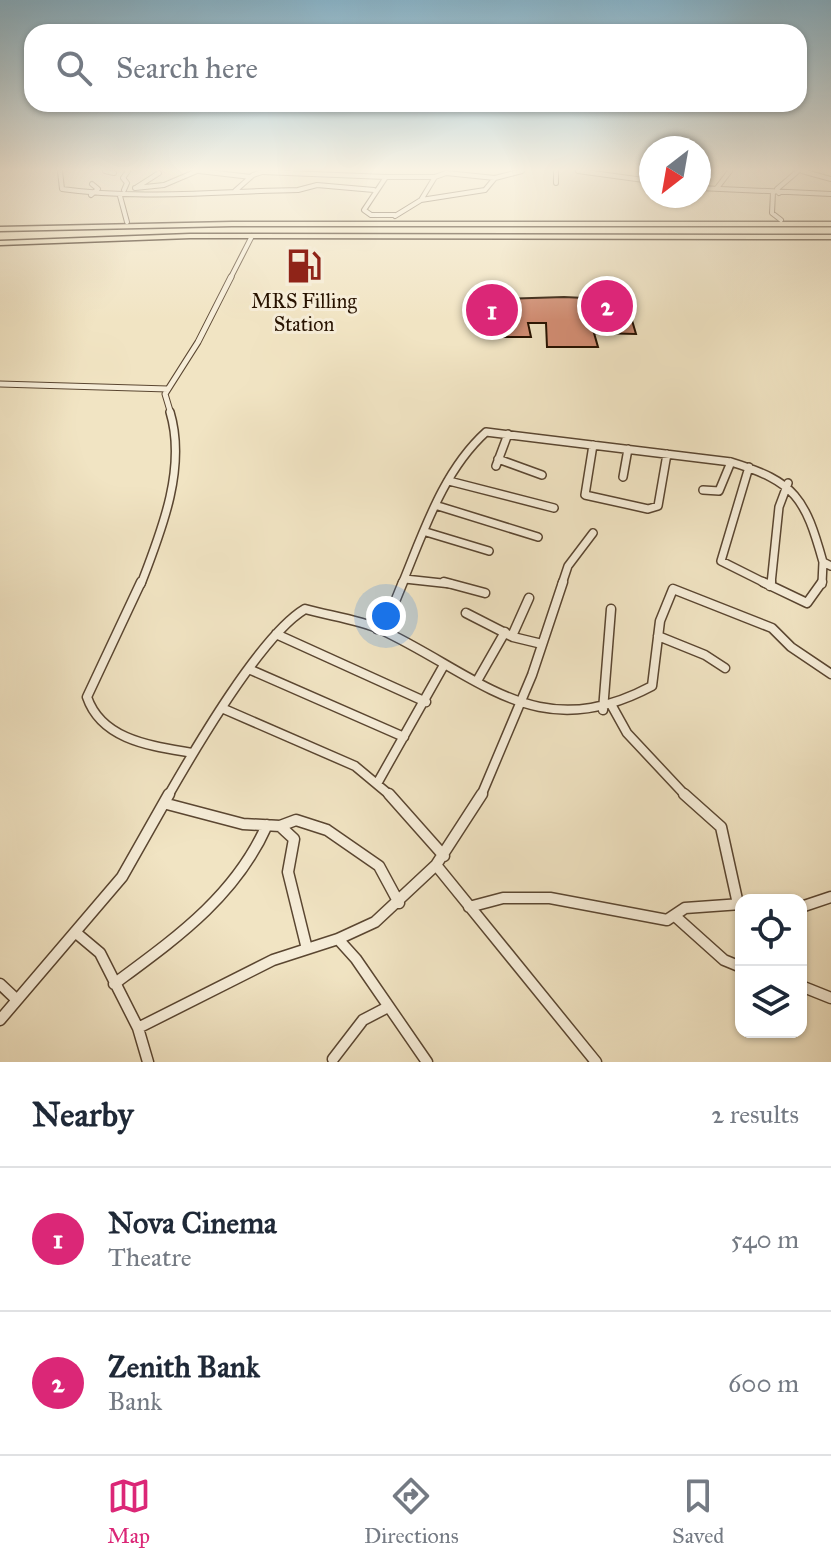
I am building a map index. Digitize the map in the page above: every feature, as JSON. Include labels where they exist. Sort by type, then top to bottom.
[{"type":"highway","points":[[0,227],[274,221]]},
{"type":"highway","points":[[347,221],[452,227],[761,228]]},
{"type":"highway","points":[[0,227],[468,221]]},
{"type":"highway","points":[[452,227],[495,221]]},
{"type":"highway","points":[[714,221],[831,234]]},
{"type":"highway","points":[[795,221],[831,222]]},
{"type":"highway","points":[[329,235],[387,222]]},
{"type":"highway","points":[[0,236],[387,222]]},
{"type":"highway","points":[[717,235],[831,222]]},
{"type":"highway","points":[[452,227],[502,235]]},
{"type":"highway","points":[[0,243],[329,235],[549,235],[603,239],[653,235],[831,234]]},
{"type":"street","points":[[193,753],[113,732],[94,716],[87,697],[152,555],[171,503],[176,430],[174,413],[165,394],[204,331],[252,236]]},
{"type":"street","points":[[0,384],[168,389]]},
{"type":"street","points":[[377,629],[392,609],[449,481],[477,438],[486,432],[731,462],[749,467],[788,483],[807,504],[827,564],[819,590],[807,603],[719,558],[749,467]]},
{"type":"street","points":[[508,434],[497,462],[542,475]]},
{"type":"street","points":[[593,445],[585,495],[648,509],[658,506],[667,454]]},
{"type":"street","points":[[623,477],[628,449]]},
{"type":"street","points":[[703,490],[719,491],[731,462]]},
{"type":"street","points":[[449,481],[554,508]]},
{"type":"street","points":[[770,586],[777,565],[780,496],[788,483]]},
{"type":"street","points":[[438,506],[538,537]]},
{"type":"street","points":[[426,532],[489,551]]},
{"type":"street","points":[[138,1028],[273,960],[338,939],[375,922],[399,903],[440,860],[482,794],[542,644],[568,566],[593,533]]},
{"type":"street","points":[[405,579],[438,580],[485,593]]},
{"type":"street","points":[[0,1020],[122,877],[167,804],[193,753],[276,634],[296,612],[305,609],[377,629],[444,665],[548,712],[575,714],[608,708],[652,686],[658,636],[669,593],[677,589],[772,628],[791,647],[831,674]]},
{"type":"street","points":[[477,681],[529,598]]},
{"type":"street","points":[[611,609],[603,673],[608,708],[668,780],[721,827],[738,894]]},
{"type":"street","points":[[466,613],[508,634],[542,644]]},
{"type":"street","points":[[276,634],[426,702]]},
{"type":"street","points":[[658,636],[705,655],[725,668]]},
{"type":"street","points":[[378,782],[426,702],[444,665]]},
{"type":"street","points":[[251,670],[404,737]]},
{"type":"street","points":[[224,709],[355,766],[378,782],[440,860],[469,907],[596,1062]]},
{"type":"street","points":[[167,804],[243,824],[280,826],[296,820],[327,830],[379,866],[399,903]]},
{"type":"street","points":[[114,984],[218,904],[260,845],[267,825]]},
{"type":"street","points":[[280,826],[294,839],[288,872],[307,949]]},
{"type":"street","points":[[469,907],[496,898],[526,897],[539,902],[550,898],[657,919],[676,917],[685,908],[735,904]]},
{"type":"street","points":[[807,905],[831,897]]},
{"type":"street","points":[[676,917],[724,960],[739,966]]},
{"type":"street","points":[[75,932],[100,953],[138,1028],[148,1062]]},
{"type":"street","points":[[338,939],[356,959],[427,1062]]},
{"type":"street","points":[[0,984],[17,1000]]},
{"type":"street","points":[[807,988],[831,998]]},
{"type":"street","points":[[333,1059],[363,1020],[388,1007]]},
{"type":"building","points":[[564,297],[626,300],[636,334],[594,333],[598,347],[547,347],[546,323],[528,323],[531,337],[503,337],[498,299]]},
{"type":"place","name":"MRS Filling Station","points":[[304,266]]},
{"type":"place","name":"Zenith Bank","points":[[607,306]]},
{"type":"place","name":"Nova Cinema","points":[[492,310]]}]
